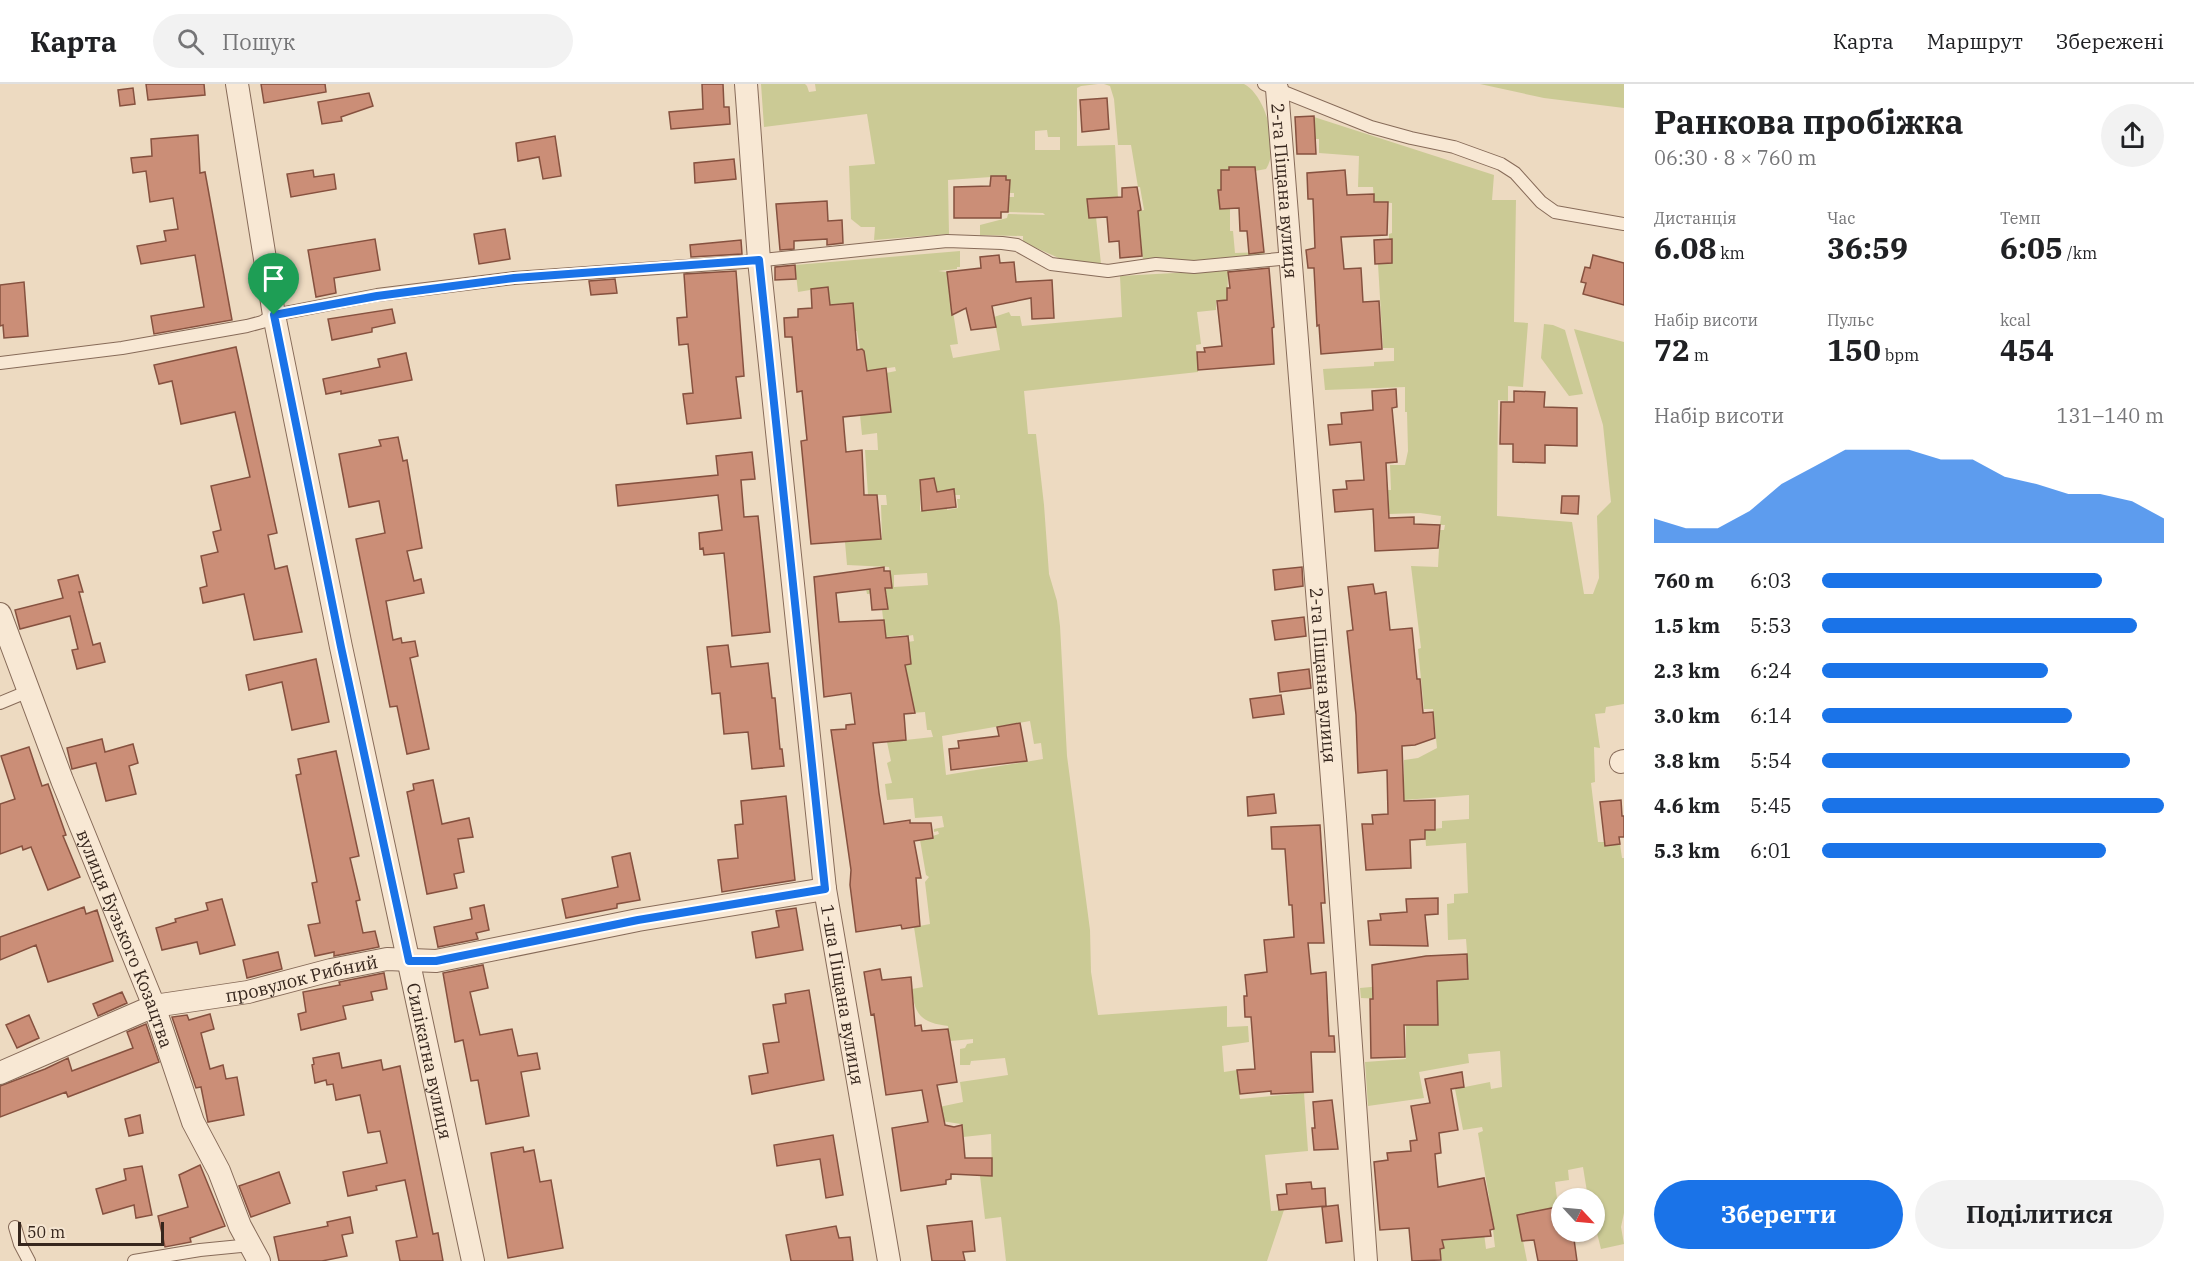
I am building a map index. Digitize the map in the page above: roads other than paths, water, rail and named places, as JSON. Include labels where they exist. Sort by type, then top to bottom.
[{"type":"street","name":"Силікатна вулиця","points":[[237,84],[274,315],[341,647],[473,1261]]},
{"type":"street","name":"1-ша Піщана вулиця","points":[[746,84],[759,260],[825,889],[888,1261]]},
{"type":"street","name":"2-га Піщана вулиця","points":[[1270,86],[1290,258],[1335,817],[1366,1261]]},
{"type":"street","name":"вулиця Бузького Козацтва","points":[[0,614],[62,780],[154,1006],[193,1122],[219,1171],[240,1226],[255,1253]]},
{"type":"street","name":"провулок Рибний","points":[[0,1073],[154,1006],[248,992],[331,970],[387,959],[436,961],[638,920],[825,889]]},
{"type":"lane","points":[[1270,86],[1371,127],[1454,147],[1501,164],[1515,173],[1541,202],[1555,212],[1624,224]]},
{"type":"lane","points":[[0,363],[134,346],[247,326],[262,322],[274,315],[377,296],[514,278],[759,260],[947,241],[1002,243],[1017,246],[1051,264],[1108,271],[1156,264],[1194,267],[1290,258]]},
{"type":"lane","points":[[0,703],[29,691]]},
{"type":"lane","points":[[15,1227],[20,1244],[29,1261]]},
{"type":"lane","points":[[134,1261],[200,1250],[255,1253]]}]
